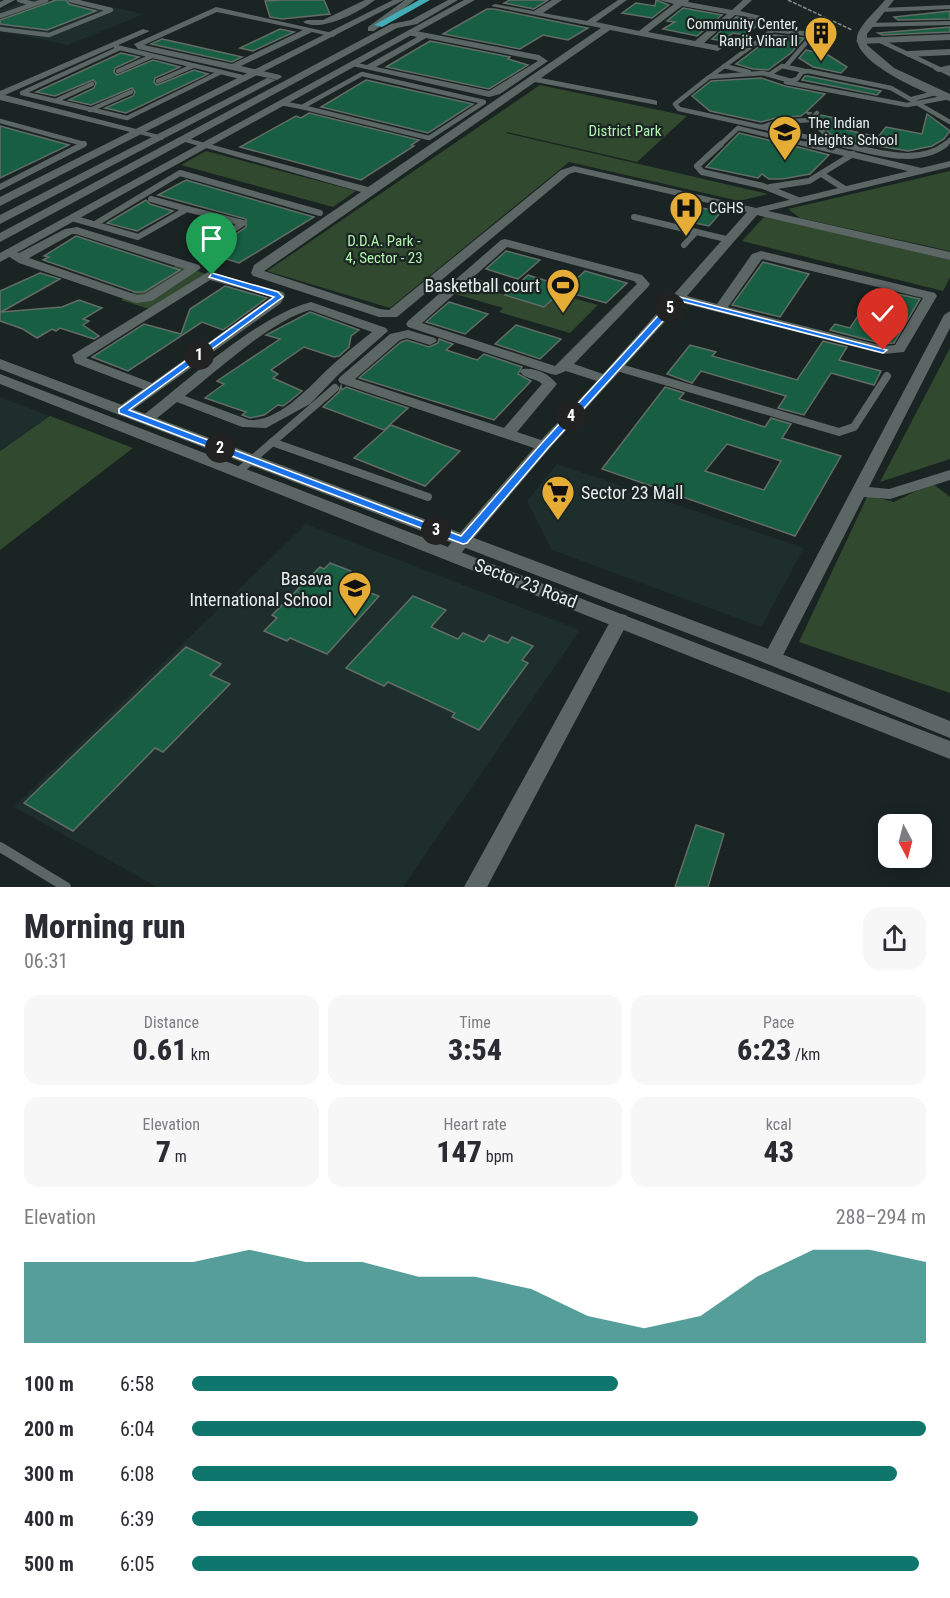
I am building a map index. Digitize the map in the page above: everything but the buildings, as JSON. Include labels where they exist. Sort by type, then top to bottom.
[{"type":"highway","points":[[379,25],[426,0]]},
{"type":"highway","points":[[394,26],[440,0]]},
{"type":"street","points":[[0,5],[11,0]]},
{"type":"street","points":[[0,95],[116,47],[219,0]]},
{"type":"street","points":[[269,14],[324,23],[371,0]]},
{"type":"street","points":[[0,202],[397,0]]},
{"type":"street","points":[[0,220],[379,25],[400,5],[411,0]]},
{"type":"street","points":[[0,238],[394,26],[414,22],[454,0]]},
{"type":"street","points":[[9,256],[202,145],[471,0]]},
{"type":"street","points":[[535,14],[558,0]]},
{"type":"street","points":[[588,24],[623,0]]},
{"type":"street","points":[[663,0],[761,17]]},
{"type":"street","points":[[697,44],[748,0]]},
{"type":"street","points":[[861,38],[890,0]]},
{"type":"street","points":[[640,34],[683,2]]},
{"type":"street","points":[[495,6],[718,48]]},
{"type":"street","points":[[331,9],[354,8]]},
{"type":"street","points":[[881,10],[950,8]]},
{"type":"street","points":[[277,77],[141,47],[138,44],[216,9],[333,34]]},
{"type":"street","points":[[869,25],[950,23]]},
{"type":"street","points":[[607,28],[258,268],[257,273],[380,313],[392,314],[398,312],[569,170],[581,170],[950,256]]},
{"type":"street","points":[[232,67],[312,29]]},
{"type":"street","points":[[352,65],[489,94],[497,92],[544,61],[539,58],[411,33]]},
{"type":"street","points":[[369,68],[426,35]]},
{"type":"street","points":[[861,38],[878,40],[950,37]]},
{"type":"street","points":[[861,38],[865,49],[878,61],[947,93]]},
{"type":"street","points":[[261,44],[276,46]]},
{"type":"street","points":[[908,54],[950,52]]},
{"type":"street","points":[[938,69],[950,68]]},
{"type":"street","points":[[534,79],[654,103]]},
{"type":"street","points":[[0,95],[159,138]]},
{"type":"street","points":[[183,140],[369,191]]},
{"type":"street","points":[[457,547],[544,446],[757,210],[950,164]]},
{"type":"street","points":[[77,230],[195,268],[148,298],[136,299],[9,256],[69,231],[77,230]]},
{"type":"street","points":[[565,366],[642,286],[644,281],[505,243],[412,322],[415,325],[552,370],[565,366],[605,379]]},
{"type":"street","points":[[679,298],[890,351],[899,349],[931,296],[760,255],[756,257],[721,308]]},
{"type":"street","points":[[122,411],[277,300],[279,295],[208,276],[80,356],[81,360],[153,388]]},
{"type":"street","points":[[146,420],[176,397],[274,323],[303,306],[311,306],[381,331],[334,371],[305,401],[261,425],[247,424],[176,397]]},
{"type":"street","points":[[772,658],[950,315]]},
{"type":"street","points":[[507,434],[548,388],[549,381],[408,334],[395,337],[345,380],[507,434],[544,446]]},
{"type":"street","name":"Sector 23 Road","points":[[0,364],[146,420],[245,465]]},
{"type":"street","name":"Sector 23 Road","points":[[0,379],[245,465],[457,547],[772,658],[950,730]]},
{"type":"street","points":[[858,491],[890,494],[950,475]]},
{"type":"street","name":"Sector 23 Road","points":[[457,547],[620,620],[950,750]]},
{"type":"street","points":[[475,887],[620,620]]},
{"type":"lane","points":[[19,0],[35,4]]},
{"type":"lane","points":[[0,16],[46,0]]},
{"type":"lane","points":[[0,28],[49,35],[111,10],[70,0]]},
{"type":"lane","points":[[770,74],[786,66],[812,35],[773,30],[676,102],[675,106],[887,154],[910,156],[941,150],[950,140]]},
{"type":"lane","points":[[878,40],[950,74]]},
{"type":"lane","points":[[222,72],[133,117],[123,118],[22,92],[116,47],[193,66],[222,72],[246,78]]},
{"type":"lane","points":[[118,71],[152,56]]},
{"type":"lane","points":[[158,81],[193,66]]},
{"type":"lane","points":[[724,66],[758,74]]},
{"type":"lane","points":[[786,66],[888,87],[950,122]]},
{"type":"lane","points":[[786,80],[797,79],[805,71]]},
{"type":"lane","points":[[281,103],[302,108],[429,138],[484,102],[362,74],[302,108]]},
{"type":"lane","points":[[709,77],[770,74],[786,80],[885,102],[921,104],[947,93]]},
{"type":"lane","points":[[54,101],[92,84]]},
{"type":"lane","points":[[90,110],[130,92]]},
{"type":"lane","points":[[912,99],[947,93]]},
{"type":"lane","points":[[810,120],[817,113]]},
{"type":"lane","points":[[762,127],[777,122],[810,120],[821,128],[831,139],[830,141]]},
{"type":"lane","points":[[0,121],[84,144],[0,187]]},
{"type":"lane","points":[[798,200],[767,188],[702,172],[697,166],[738,128],[921,171]]},
{"type":"lane","points":[[767,188],[809,181],[823,175],[853,154]]},
{"type":"lane","points":[[95,225],[180,174],[320,213]]},
{"type":"lane","points":[[823,175],[845,189]]},
{"type":"lane","points":[[151,199],[243,223],[201,251]]},
{"type":"lane","points":[[72,218],[138,237],[187,209]]},
{"type":"lane","points":[[634,217],[730,240]]},
{"type":"lane","points":[[684,245],[696,232]]},
{"type":"lane","points":[[617,367],[839,432],[854,426],[887,376]]},
{"type":"lane","points":[[245,465],[335,388]]},
{"type":"lane","points":[[272,442],[428,497]]},
{"type":"lane","points":[[0,848],[66,887]]},
{"type":"path","points":[[788,0],[861,38]]},
{"type":"shaded area","points":[[27,0],[80,0],[144,14],[68,45],[0,31],[0,10]]},
{"type":"shaded area","points":[[0,397],[50,416],[0,450]]},
{"type":"shaded area","points":[[557,464],[804,548],[761,627],[552,550],[527,501]]},
{"type":"shaded area","points":[[306,524],[580,630],[403,887],[157,887],[14,807]]},
{"type":"green space","name":"D.D.A. Park - 4, Sector - 23","points":[[540,85],[687,116],[637,162],[507,132],[768,194],[739,201],[569,162],[390,308],[267,271]]},
{"type":"green space","points":[[206,151],[356,191],[333,207],[181,165]]},
{"type":"green space","points":[[950,171],[950,251],[800,218],[788,209]]},
{"type":"green space","points":[[765,216],[950,260],[950,277],[943,291],[742,241]]},
{"type":"green space","points":[[178,264],[206,274],[149,309],[121,300]]},
{"type":"green space","points":[[468,276],[501,286],[496,292],[545,307],[559,294],[598,305],[570,333],[499,312],[503,308],[448,292]]},
{"type":"green space","points":[[950,348],[950,459],[880,482]]},
{"type":"green space","points":[[50,416],[133,448],[0,550],[0,451]]},
{"type":"green space","points":[[932,483],[950,497],[950,693],[799,642],[868,495],[894,502]]},
{"type":"place","name":"Community Center, Ranjit Vihar II","points":[[821,62]]},
{"type":"place","name":"The Indian Heights School","points":[[785,161]]},
{"type":"place","name":"CGHS","points":[[686,237]]},
{"type":"place","name":"Basketball court","points":[[563,314]]},
{"type":"place","name":"Sector 23 Mall","points":[[558,521]]},
{"type":"place","name":"Basava International School","points":[[355,617]]},
{"type":"route","points":[[212,275],[279,295],[279,297],[122,411],[463,540],[544,446],[679,298],[883,350]]},
{"type":"park label","name":"District Park","points":[[625,131]]}]
